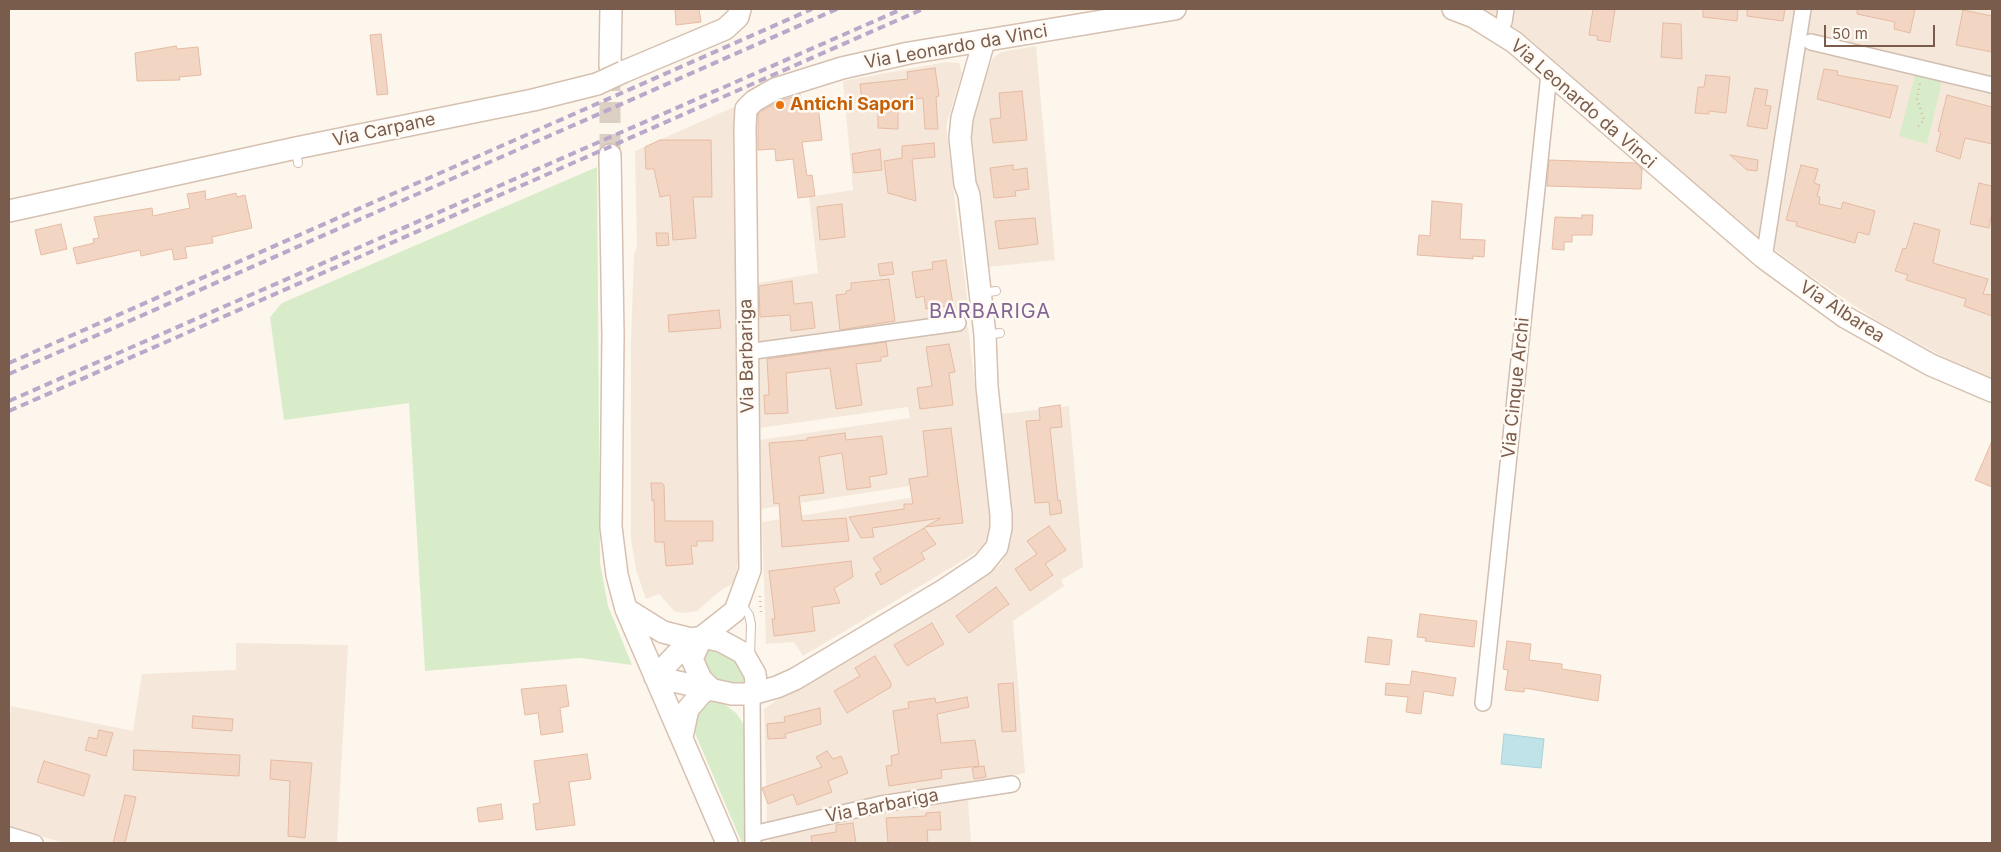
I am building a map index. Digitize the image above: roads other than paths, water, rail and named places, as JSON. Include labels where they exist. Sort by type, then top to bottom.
[{"type":"street","points":[[611,9],[619,68]]},
{"type":"street","name":"Via Carpane","points":[[9,211],[297,156],[441,124],[598,84],[619,68],[725,29],[738,17],[740,9]]},
{"type":"street","name":"Via Leonardo da Vinci","points":[[746,109],[754,100],[776,90],[842,68],[909,53],[1175,9]]},
{"type":"street","name":"Via Leonardo da Vinci","points":[[1453,9],[1499,32],[1706,210]]},
{"type":"street","points":[[1499,32],[1504,22],[1506,9]]},
{"type":"street","points":[[1764,258],[1803,9]]},
{"type":"street","points":[[655,677],[732,694],[752,694],[795,679],[944,590],[983,564],[997,547],[1001,515],[987,387],[992,334],[988,292],[969,195],[965,184],[960,138],[962,118],[982,48],[981,41]]},
{"type":"street","points":[[1811,42],[1992,85]]},
{"type":"street","name":"Via Cinque Archi","points":[[1483,703],[1549,74]]},
{"type":"street","name":"Via Barbariga","points":[[655,677],[697,638],[726,620],[740,602],[750,570],[746,109]]},
{"type":"street","points":[[610,155],[613,335],[611,527],[617,576],[626,609],[727,843]]},
{"type":"street","name":"Via Albarea","points":[[1706,210],[1764,258],[1845,317],[1931,365],[1992,392]]},
{"type":"street","points":[[747,352],[958,323]]},
{"type":"street","points":[[626,609],[663,632],[715,639],[734,646],[750,663]]},
{"type":"street","points":[[697,638],[692,658],[701,679],[710,688]]},
{"type":"street","name":"Via Barbariga","points":[[750,663],[756,683],[752,694],[753,838],[882,804],[1012,784]]},
{"type":"street","points":[[682,737],[688,709],[701,694],[710,688]]},
{"type":"street","points":[[9,835],[35,843]]},
{"type":"lane","name":"Via Barbariga","points":[[740,602],[749,615],[751,624],[750,663]]},
{"type":"water","points":[[1504,734],[1544,739],[1541,768],[1501,764]]},
{"type":"tunnel","points":[[610,66],[610,155]]},
{"type":"railway","points":[[9,363],[812,9]]},
{"type":"railway","points":[[9,374],[837,9]]},
{"type":"railway","points":[[9,401],[902,9]]},
{"type":"railway","points":[[9,411],[923,9]]},
{"type":"place","name":"Antichi Sapori","points":[[780,105]]},
{"type":"district","name":"BARBARIGA","points":[[990,312]]}]
